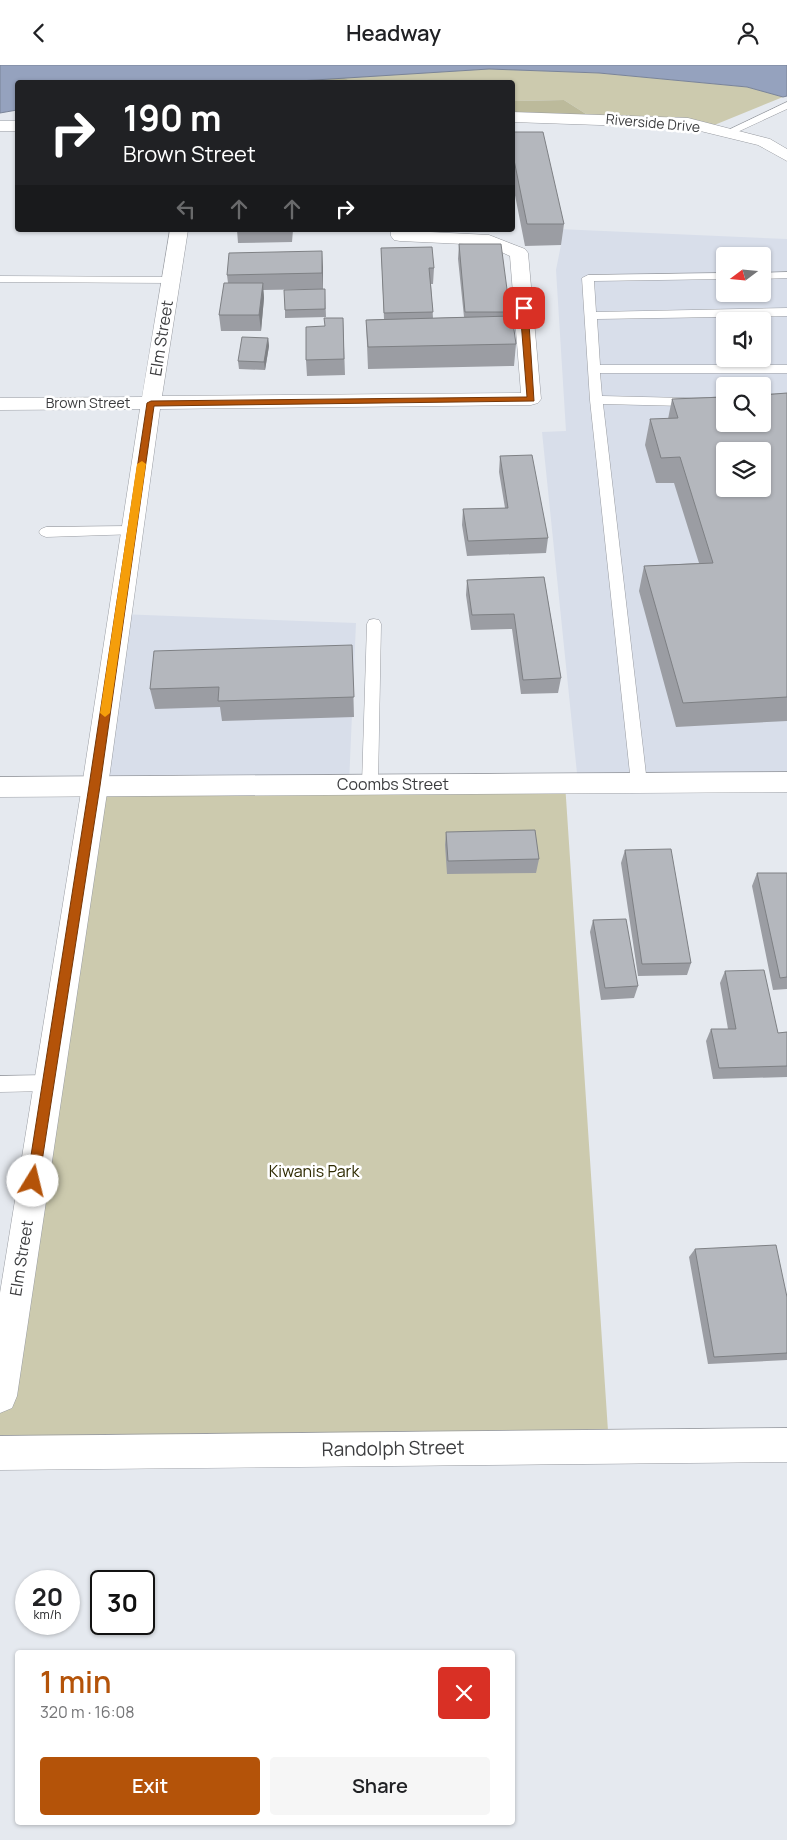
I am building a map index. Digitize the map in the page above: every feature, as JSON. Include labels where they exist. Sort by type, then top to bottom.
[{"type":"street","name":"Riverside Drive","points":[[515,117],[688,123],[764,142],[787,155]]},
{"type":"street","points":[[0,126],[15,126]]},
{"type":"street","name":"Elm Street","points":[[0,1396],[179,232]]},
{"type":"street","name":"Brown Street","points":[[0,403],[531,399],[519,253],[489,241],[400,236],[400,232]]},
{"type":"street","name":"Coombs Street","points":[[0,787],[787,782]]},
{"type":"street","name":"Randolph Street","points":[[0,1453],[787,1445]]},
{"type":"lane","points":[[727,133],[787,105]]},
{"type":"lane","points":[[771,276],[787,275]]},
{"type":"lane","points":[[639,783],[596,401],[588,278],[716,276]]},
{"type":"lane","points":[[0,279],[171,280]]},
{"type":"lane","points":[[590,316],[787,312]]},
{"type":"lane","points":[[594,369],[787,369]]},
{"type":"lane","points":[[596,401],[716,403]]},
{"type":"lane","points":[[46,532],[132,531]]},
{"type":"lane","points":[[370,784],[374,623]]},
{"type":"lane","points":[[0,1083],[48,1083]]},
{"type":"shaded area","points":[[342,77],[349,80],[304,80]]},
{"type":"shaded area","points":[[564,100],[594,119],[515,117],[515,101]]},
{"type":"shaded area","points":[[558,229],[787,239],[787,782],[578,783],[542,432],[566,431],[556,270],[561,245]]},
{"type":"shaded area","points":[[119,614],[356,623],[349,784],[95,786]]},
{"type":"green space","points":[[489,69],[599,73],[747,87],[783,97],[707,128],[594,119],[564,100],[515,101],[515,80],[348,80],[342,77]]},
{"type":"green space","name":"Kiwanis Park","points":[[565,783],[609,1446],[0,1453],[0,1396],[95,786]]},
{"type":"water","points":[[0,65],[787,65],[787,96],[783,97],[747,87],[599,73],[489,69],[315,80],[15,80],[15,110],[0,113]]},
{"type":"building","points":[[515,132],[543,132],[564,224],[527,224],[515,165]]},
{"type":"building","points":[[459,244],[501,244],[510,312],[465,312]]},
{"type":"building","points":[[432,247],[434,268],[429,268],[433,312],[384,313],[381,248]]},
{"type":"building","points":[[322,251],[322,273],[227,275],[229,253]]},
{"type":"building","points":[[224,283],[263,283],[259,315],[219,315]]},
{"type":"building","points":[[325,289],[325,309],[285,310],[284,290]]},
{"type":"building","points":[[512,316],[516,344],[368,347],[366,320]]},
{"type":"building","points":[[324,318],[343,318],[344,359],[306,360],[306,327],[325,326]]},
{"type":"building","points":[[242,337],[268,338],[264,362],[238,361]]},
{"type":"building","points":[[787,393],[787,697],[683,703],[644,566],[713,563],[680,457],[661,458],[650,419],[678,418],[672,399],[716,397],[716,432],[771,432],[771,394]]},
{"type":"building","points":[[532,455],[548,538],[468,541],[463,509],[508,508],[500,456]]},
{"type":"building","points":[[544,577],[561,678],[523,680],[514,614],[472,615],[467,580]]},
{"type":"building","points":[[352,645],[354,697],[218,701],[219,687],[150,689],[154,651]]},
{"type":"building","points":[[535,830],[539,859],[448,861],[446,832]]},
{"type":"building","points":[[671,849],[691,963],[642,964],[625,850]]},
{"type":"building","points":[[757,873],[787,873],[787,977],[780,978]]},
{"type":"building","points":[[626,919],[638,986],[605,988],[593,920]]},
{"type":"building","points":[[764,970],[778,1033],[787,1032],[787,1066],[719,1068],[711,1029],[736,1029],[725,971]]},
{"type":"building","points":[[776,1245],[787,1297],[787,1353],[714,1357],[695,1249]]},
{"type":"slow traffic","points":[[105,713],[142,464]]},
{"type":"route","points":[[33,1181],[151,403],[531,399],[524,308]]}]
